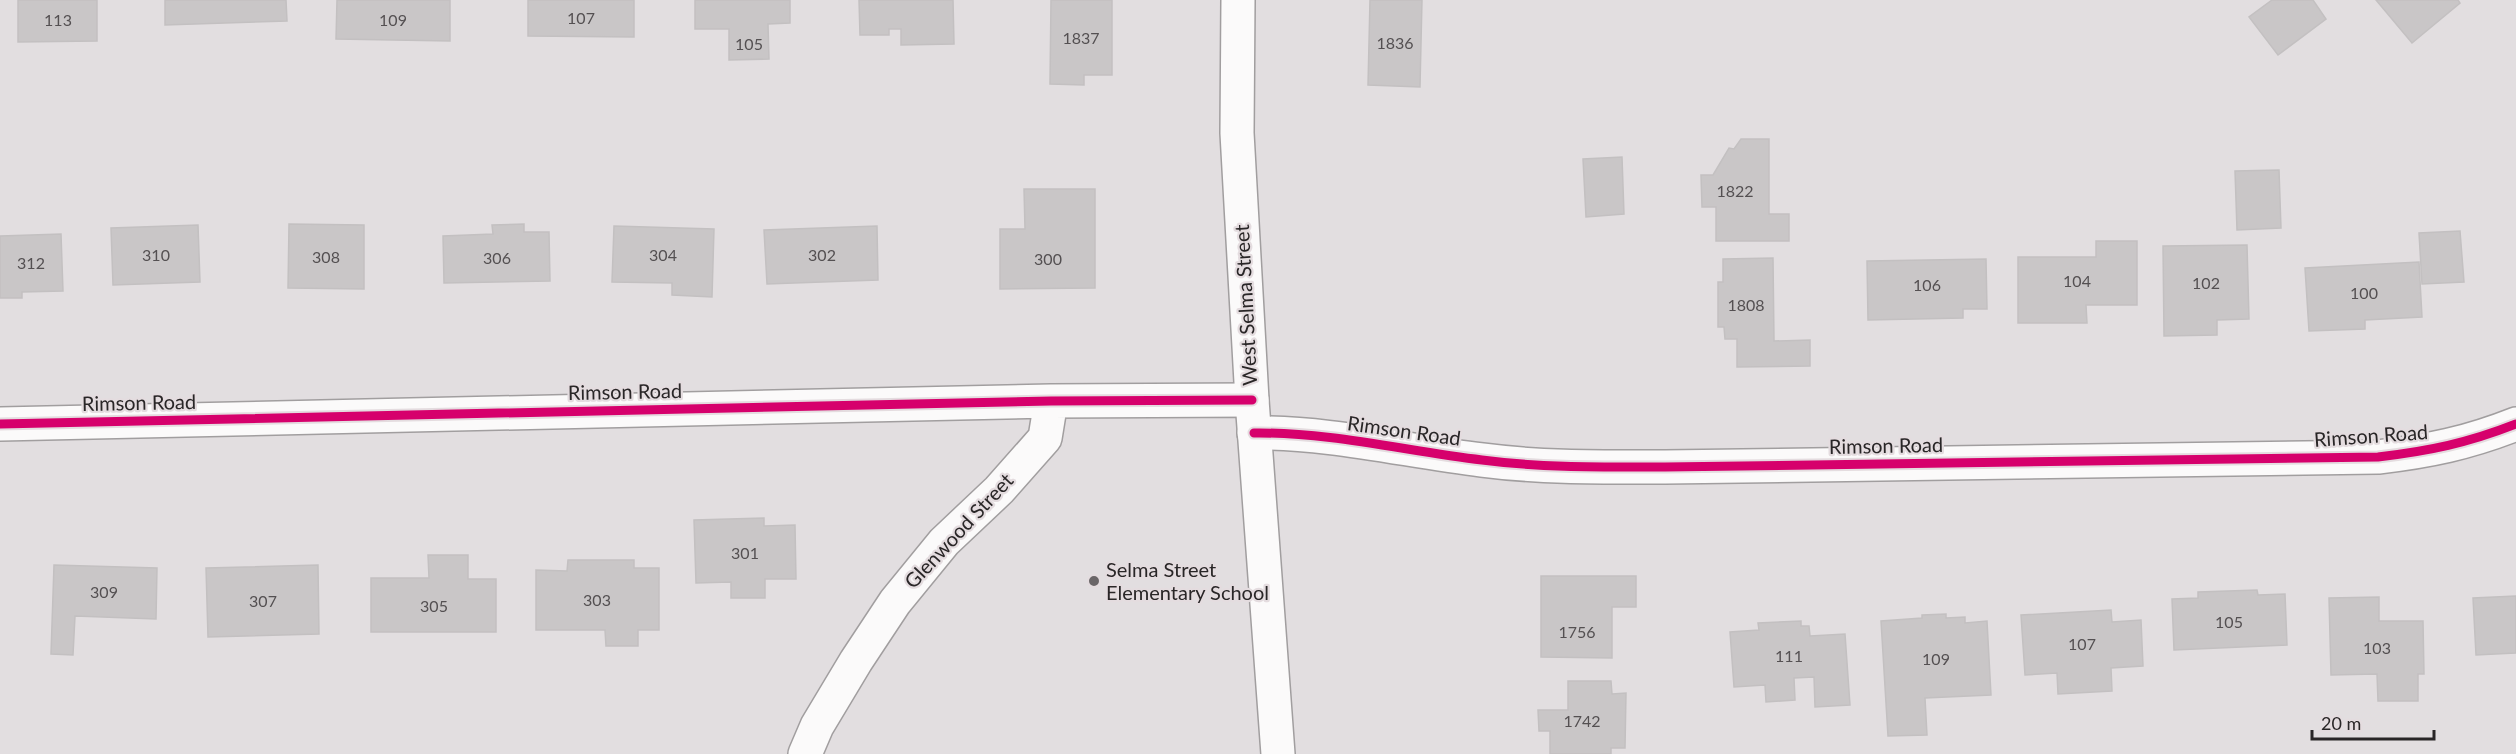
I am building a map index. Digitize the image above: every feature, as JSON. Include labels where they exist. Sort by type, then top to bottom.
[{"type":"street","name":"West Selma Street","points":[[1238,0],[1237,133],[1254,433],[1278,754]]},
{"type":"street","name":"Rimson Road","points":[[0,424],[1051,400],[1252,400]]},
{"type":"street","name":"Glenwood Street","points":[[805,754],[817,726],[895,602],[944,542],[999,489],[1045,438],[1051,400]]},
{"type":"street","name":"Rimson Road","points":[[1254,433],[1290,433],[1483,460],[1540,465],[1665,467],[2378,457],[2436,450],[2482,438],[2516,424]]},
{"type":"building","points":[[18,0],[97,0],[97,41],[18,42]]},
{"type":"building","points":[[165,0],[286,0],[287,21],[165,25]]},
{"type":"building","points":[[337,0],[450,0],[450,41],[336,39]]},
{"type":"building","points":[[528,0],[634,0],[634,37],[528,36]]},
{"type":"building","points":[[695,0],[790,0],[790,23],[768,24],[769,59],[729,60],[729,29],[695,29]]},
{"type":"building","points":[[859,0],[953,0],[954,44],[901,45],[901,29],[889,29],[889,35],[860,35]]},
{"type":"building","points":[[1051,0],[1112,0],[1112,75],[1084,75],[1084,85],[1050,84]]},
{"type":"building","points":[[1370,0],[1422,0],[1420,87],[1368,85]]},
{"type":"building","points":[[2272,0],[2313,0],[2326,19],[2278,55],[2249,17]]},
{"type":"building","points":[[2376,0],[2458,0],[2460,3],[2412,43]]},
{"type":"building","points":[[1741,139],[1769,139],[1769,214],[1789,214],[1789,241],[1716,241],[1716,207],[1702,207],[1701,175],[1713,175],[1729,148],[1734,149]]},
{"type":"building","points":[[1622,157],[1624,214],[1586,217],[1583,159]]},
{"type":"building","points":[[2279,170],[2281,228],[2237,230],[2235,171]]},
{"type":"building","points":[[1024,189],[1095,189],[1095,288],[1000,289],[1000,229],[1025,229]]},
{"type":"building","points":[[289,224],[364,225],[364,289],[288,288]]},
{"type":"building","points":[[524,224],[524,232],[549,232],[550,281],[444,283],[443,236],[493,234],[492,225]]},
{"type":"building","points":[[198,225],[200,282],[113,285],[111,228]]},
{"type":"building","points":[[614,226],[714,229],[712,297],[672,295],[672,283],[612,282]]},
{"type":"building","points":[[877,226],[878,280],[767,284],[764,230]]},
{"type":"building","points":[[2460,231],[2464,282],[2422,284],[2419,233]]},
{"type":"building","points":[[61,234],[63,291],[22,292],[22,298],[0,298],[0,236]]},
{"type":"building","points":[[2096,241],[2137,241],[2137,305],[2086,305],[2087,323],[2018,323],[2018,257],[2096,257]]},
{"type":"building","points":[[2247,245],[2249,319],[2217,320],[2217,335],[2164,336],[2163,246]]},
{"type":"building","points":[[1773,258],[1774,341],[1810,340],[1810,366],[1737,367],[1737,339],[1725,339],[1724,327],[1718,327],[1718,282],[1723,282],[1723,259]]},
{"type":"building","points":[[1986,259],[1987,309],[1963,309],[1963,318],[1868,320],[1867,261]]},
{"type":"building","points":[[2419,262],[2422,317],[2365,320],[2365,329],[2309,331],[2305,268]]},
{"type":"building","points":[[764,518],[764,526],[795,525],[796,579],[765,579],[765,598],[731,598],[731,582],[696,583],[694,520]]},
{"type":"building","points":[[428,555],[468,555],[468,579],[496,579],[496,632],[371,632],[371,578],[429,578]]},
{"type":"building","points":[[568,560],[634,560],[634,568],[659,568],[659,630],[638,630],[638,646],[606,646],[605,630],[536,630],[536,570],[567,571]]},
{"type":"building","points":[[54,565],[157,568],[156,619],[75,616],[73,655],[51,654]]},
{"type":"building","points":[[318,565],[319,634],[208,637],[206,568]]},
{"type":"building","points":[[1541,576],[1636,576],[1636,607],[1612,607],[1612,658],[1541,657]]},
{"type":"building","points":[[2257,590],[2258,595],[2285,594],[2287,645],[2174,650],[2172,599],[2198,598],[2198,592]]},
{"type":"building","points":[[2516,596],[2516,653],[2476,655],[2473,598]]},
{"type":"building","points":[[2379,597],[2379,621],[2423,621],[2424,674],[2418,674],[2418,701],[2378,701],[2377,674],[2331,675],[2329,598]]},
{"type":"building","points":[[2111,610],[2112,622],[2141,620],[2143,666],[2111,668],[2112,691],[2058,694],[2057,673],[2025,675],[2021,615]]},
{"type":"building","points":[[1946,614],[1946,618],[1965,617],[1965,623],[1987,621],[1991,695],[1925,698],[1927,735],[1888,736],[1881,621]]},
{"type":"building","points":[[1801,621],[1801,626],[1809,626],[1810,636],[1845,634],[1850,705],[1815,707],[1814,677],[1794,678],[1795,700],[1766,702],[1765,685],[1734,687],[1730,632],[1759,630],[1758,623]]},
{"type":"building","points":[[1568,681],[1611,681],[1612,694],[1626,693],[1625,748],[1611,748],[1611,754],[1550,754],[1550,731],[1539,731],[1538,710],[1568,710]]},
{"type":"cycle path","points":[[0,424],[1051,401],[1252,400]]},
{"type":"cycle path","points":[[1254,433],[1340,439],[1505,463],[1574,467],[1665,467],[2378,457],[2448,445],[2516,424]]},
{"type":"place","name":"Selma Street Elementary School","points":[[1094,581]]}]
